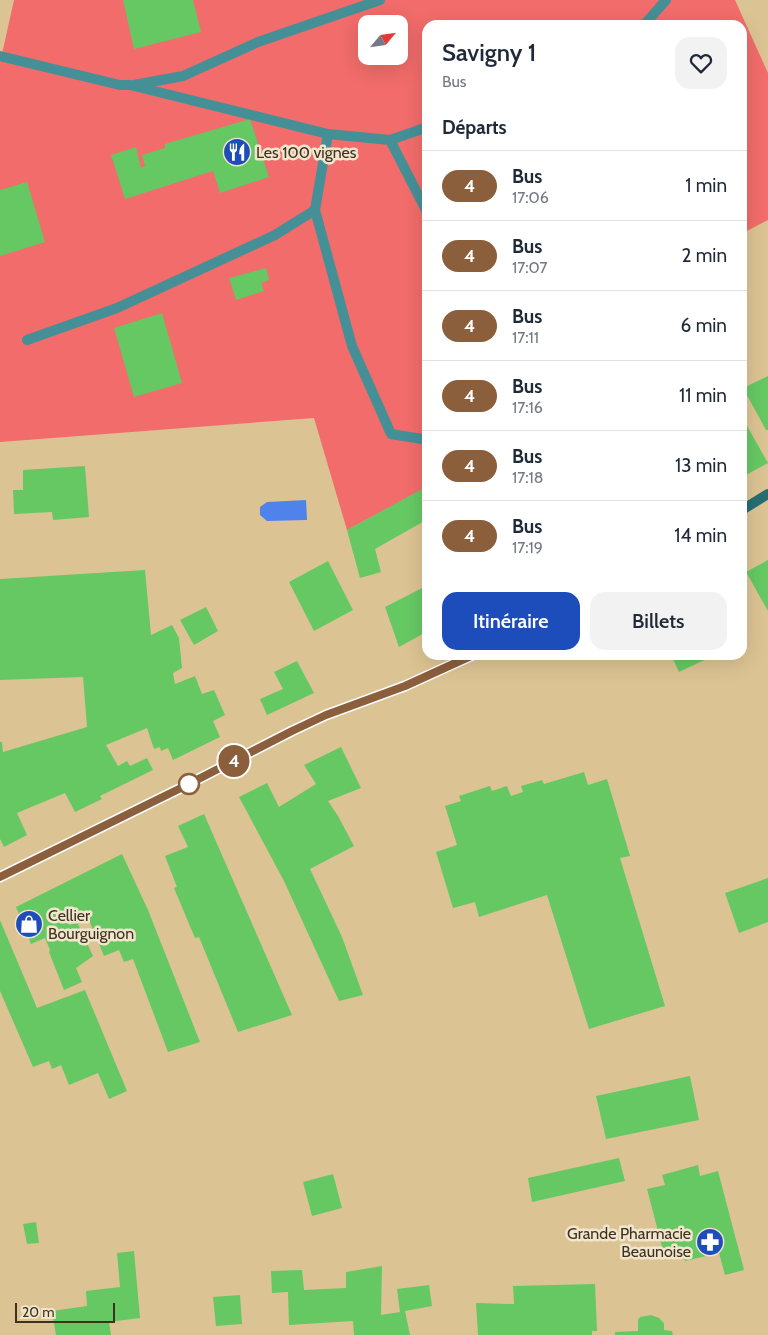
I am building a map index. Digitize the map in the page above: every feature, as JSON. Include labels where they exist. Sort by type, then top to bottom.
[{"type":"main road","points":[[747,507],[768,494]]},
{"type":"main road","points":[[0,877],[326,715],[405,686],[462,660]]},
{"type":"lane","points":[[130,86],[183,76],[258,42],[380,0]]},
{"type":"lane","points":[[648,20],[666,0]]},
{"type":"lane","points":[[0,56],[328,134],[390,140],[422,129]]},
{"type":"lane","points":[[328,134],[314,210],[352,346],[392,434],[422,439]]},
{"type":"lane","points":[[390,140],[422,202]]},
{"type":"lane","points":[[28,340],[126,304],[276,235],[314,210]]},
{"type":"shaded area","points":[[14,0],[735,0],[744,20],[422,20],[422,490],[347,530],[314,418],[0,442],[0,63]]},
{"type":"shaded area","points":[[747,27],[768,73],[768,220],[747,231]]},
{"type":"water","points":[[306,500],[307,520],[267,521],[260,515],[260,507],[267,502]]},
{"type":"building","points":[[123,0],[193,0],[201,32],[134,49]]},
{"type":"building","points":[[250,119],[269,177],[220,193],[213,171],[125,199],[111,155],[136,147],[141,168],[145,166],[142,155],[165,148],[165,144]]},
{"type":"building","points":[[27,182],[45,242],[0,256],[0,190]]},
{"type":"building","points":[[266,268],[269,280],[261,283],[264,291],[236,300],[229,278]]},
{"type":"building","points":[[162,313],[182,383],[134,397],[114,328]]},
{"type":"building","points":[[768,376],[768,430],[766,430],[747,395],[747,386]]},
{"type":"building","points":[[747,426],[768,463],[747,474]]},
{"type":"building","points":[[85,466],[89,517],[53,520],[52,512],[14,514],[13,490],[23,490],[23,470]]},
{"type":"building","points":[[422,489],[422,522],[375,549],[381,572],[360,578],[347,530]]},
{"type":"building","points":[[768,560],[768,611],[747,574],[747,571]]},
{"type":"building","points":[[328,561],[353,610],[314,631],[289,582]]},
{"type":"building","points":[[145,570],[151,635],[172,625],[179,638],[182,668],[173,673],[175,684],[195,676],[202,694],[214,690],[225,715],[213,721],[220,737],[173,760],[168,748],[161,751],[160,747],[154,749],[147,728],[106,745],[118,766],[127,761],[130,766],[147,758],[153,770],[100,796],[102,799],[75,812],[65,793],[17,813],[27,835],[4,847],[0,839],[0,742],[2,742],[3,752],[87,727],[83,677],[0,680],[0,579]]},
{"type":"building","points":[[422,588],[422,634],[399,647],[385,607]]},
{"type":"building","points":[[206,607],[218,631],[194,645],[180,620]]},
{"type":"building","points":[[673,660],[704,660],[679,672]]},
{"type":"building","points":[[297,661],[314,693],[267,715],[260,699],[283,689],[274,672]]},
{"type":"building","points":[[341,747],[361,788],[328,801],[354,846],[310,869],[342,937],[363,995],[339,1001],[284,881],[239,797],[267,783],[279,807],[316,784],[304,765]]},
{"type":"building","points":[[584,772],[588,785],[607,779],[630,856],[620,858],[665,1006],[589,1029],[547,895],[479,917],[475,902],[453,908],[436,852],[457,845],[445,806],[461,801],[459,796],[490,786],[492,791],[507,786],[511,796],[523,792],[521,786],[542,780],[544,784]]},
{"type":"building","points":[[204,814],[292,1015],[238,1032],[199,937],[195,938],[174,888],[177,887],[165,856],[188,847],[178,826]]},
{"type":"building","points":[[122,854],[148,910],[200,1042],[168,1052],[133,959],[124,962],[119,950],[104,956],[86,913],[67,920],[69,925],[77,922],[93,956],[76,968],[82,982],[64,990],[45,938],[31,944],[16,907]]},
{"type":"building","points":[[768,878],[768,922],[739,933],[725,893]]},
{"type":"building","points":[[0,920],[37,1008],[85,990],[127,1091],[109,1099],[98,1073],[69,1085],[61,1065],[52,1069],[49,1061],[33,1067],[0,991]]},
{"type":"building","points":[[690,1076],[699,1120],[606,1139],[596,1096]]},
{"type":"building","points":[[619,1158],[625,1181],[532,1202],[528,1178]]},
{"type":"building","points":[[698,1165],[700,1176],[718,1171],[744,1270],[725,1275],[719,1253],[685,1261],[680,1246],[663,1250],[647,1189],[665,1185],[662,1175]]},
{"type":"building","points":[[333,1174],[342,1208],[312,1216],[303,1182]]},
{"type":"building","points":[[36,1222],[39,1243],[27,1244],[23,1224]]},
{"type":"building","points":[[134,1251],[140,1318],[109,1322],[111,1335],[56,1335],[52,1311],[87,1306],[86,1291],[120,1287],[117,1253]]},
{"type":"building","points":[[382,1266],[381,1315],[400,1312],[397,1289],[429,1285],[432,1306],[405,1311],[410,1335],[354,1335],[353,1321],[289,1325],[288,1292],[272,1293],[271,1271],[302,1270],[304,1290],[346,1288],[346,1272]]},
{"type":"building","points":[[595,1284],[597,1331],[592,1331],[592,1335],[478,1335],[476,1303],[514,1304],[513,1286]]},
{"type":"building","points":[[240,1295],[242,1324],[216,1326],[213,1297]]},
{"type":"building","points":[[651,1315],[659,1318],[664,1323],[664,1330],[672,1331],[673,1335],[615,1335],[615,1332],[638,1331],[638,1320],[640,1317]]},
{"type":"bus line","name":"4","points":[[0,877],[326,715],[405,686],[462,660]]},
{"type":"place","name":"Les 100 vignes","points":[[237,152]]},
{"type":"place","name":"Cellier Bourguignon","points":[[29,924]]},
{"type":"place","name":"Grande Pharmacie Beaunoise","points":[[710,1242]]}]
